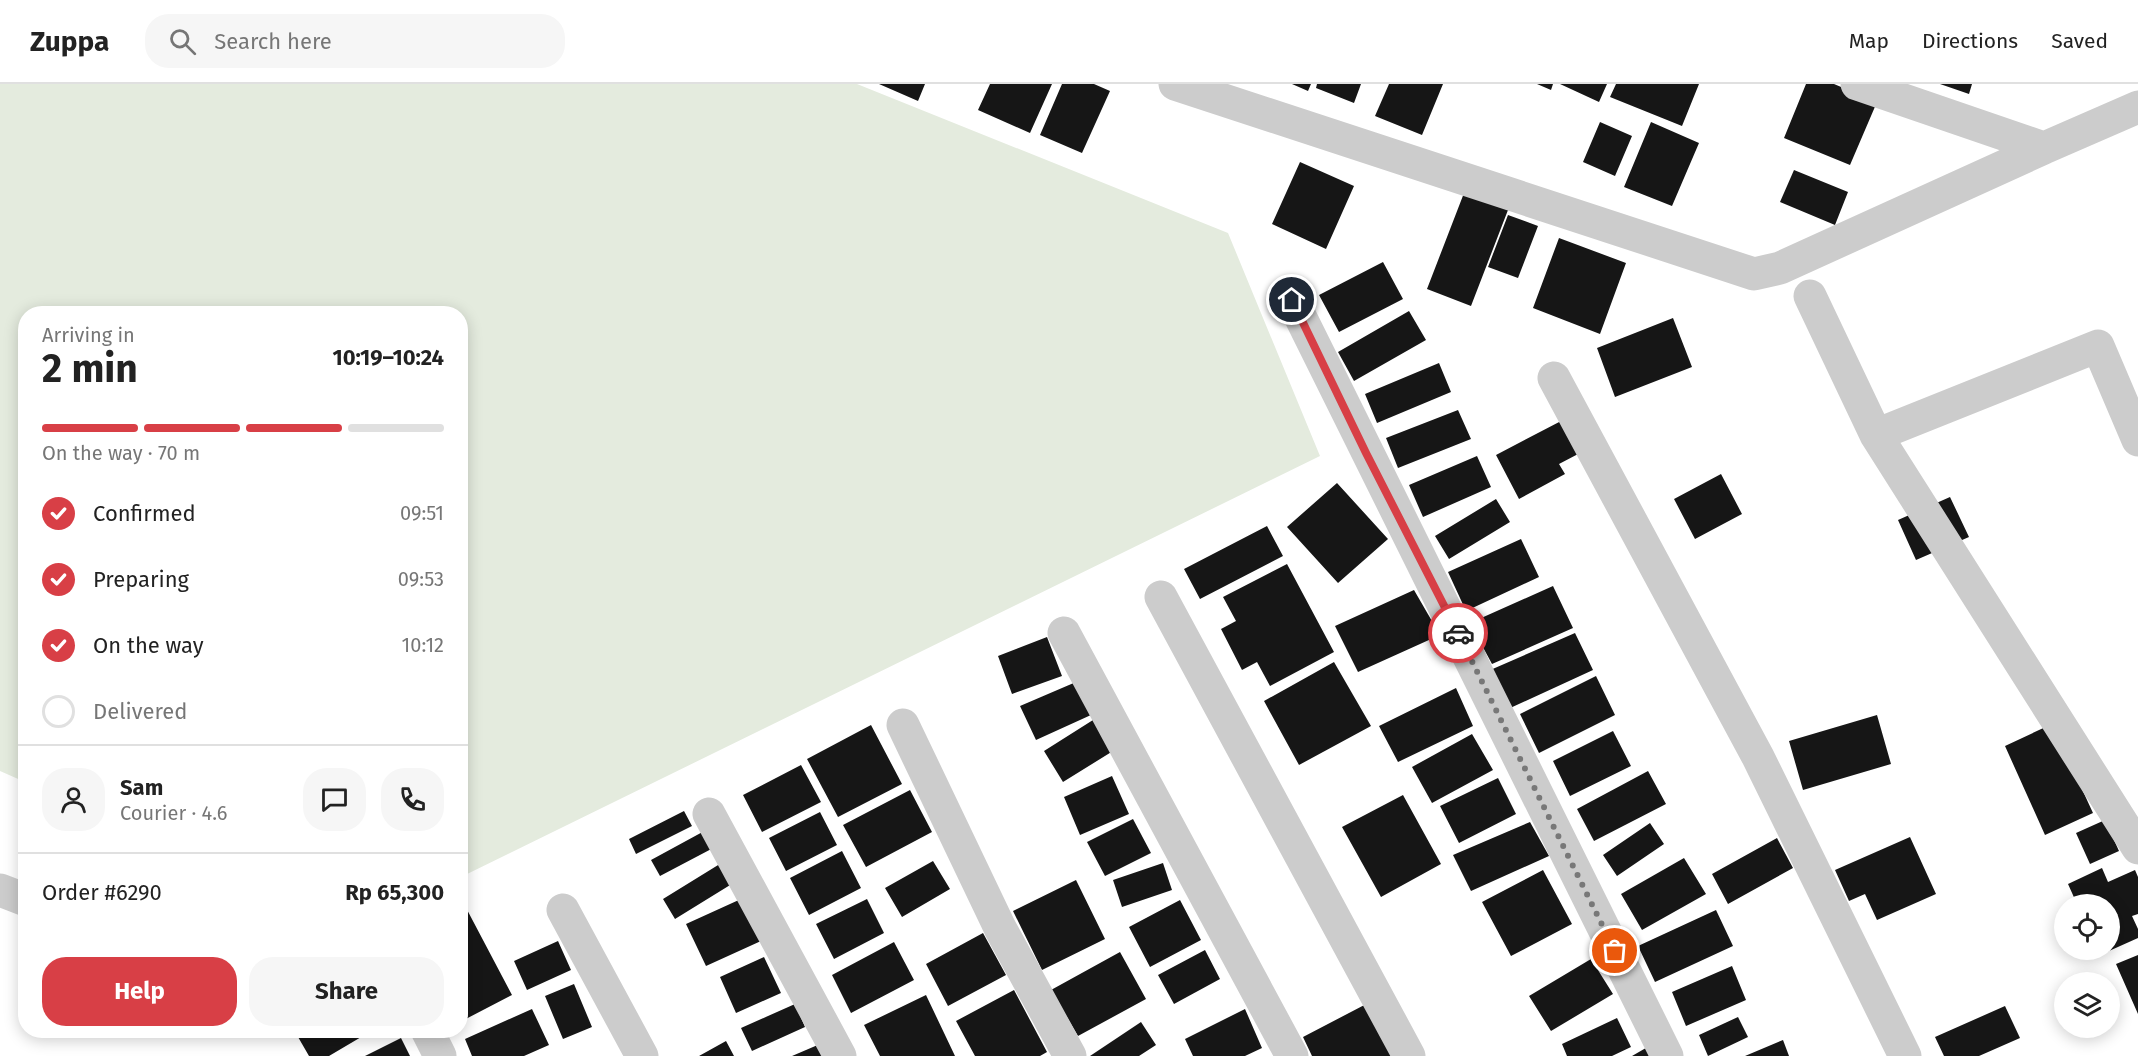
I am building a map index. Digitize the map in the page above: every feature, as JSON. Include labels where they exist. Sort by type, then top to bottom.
[{"type":"street","points":[[1175,84],[1754,274],[1780,268],[2138,107]]},
{"type":"street","points":[[1857,84],[2044,148]]},
{"type":"street","points":[[1810,296],[1876,435],[2138,848]]},
{"type":"street","points":[[1292,300],[1667,1056]]},
{"type":"street","points":[[1876,435],[2098,346],[2138,440]]},
{"type":"street","points":[[1554,378],[1753,746],[1905,1056]]},
{"type":"street","points":[[1161,597],[1409,1056]]},
{"type":"street","points":[[1065,633],[1292,1056]]},
{"type":"street","points":[[903,725],[1000,928],[1070,1056]]},
{"type":"street","points":[[709,814],[840,1056]]},
{"type":"street","points":[[0,890],[18,897]]},
{"type":"street","points":[[563,910],[642,1056]]},
{"type":"street","points":[[431,1038],[440,1056]]},
{"type":"shaded area","points":[[0,84],[857,84],[1228,233],[1320,456],[468,874],[468,306],[18,306],[18,779],[0,771]]},
{"type":"building","points":[[879,84],[925,84],[918,101]]},
{"type":"building","points":[[990,84],[1052,84],[1030,133],[978,110]]},
{"type":"building","points":[[1062,84],[1094,84],[1110,91],[1082,153],[1040,135]]},
{"type":"building","points":[[1292,84],[1311,84],[1308,91]]},
{"type":"building","points":[[1317,84],[1361,84],[1354,103],[1316,88]]},
{"type":"building","points":[[1389,84],[1443,84],[1422,135],[1375,116]]},
{"type":"building","points":[[1537,84],[1553,84],[1551,90]]},
{"type":"building","points":[[1560,84],[1607,84],[1599,102]]},
{"type":"building","points":[[1616,84],[1699,84],[1682,126],[1610,97]]},
{"type":"building","points":[[1806,84],[1834,84],[1877,102],[1850,165],[1784,138]]},
{"type":"building","points":[[1940,84],[1972,84],[1969,94]]},
{"type":"building","points":[[1600,122],[1632,136],[1615,176],[1583,162]]},
{"type":"building","points":[[1651,122],[1699,143],[1672,206],[1624,187]]},
{"type":"building","points":[[1300,162],[1354,186],[1326,249],[1272,224]]},
{"type":"building","points":[[1794,170],[1848,192],[1835,225],[1780,202]]},
{"type":"building","points":[[1464,193],[1508,210],[1471,306],[1427,289]]},
{"type":"building","points":[[1508,215],[1538,226],[1518,278],[1488,267]]},
{"type":"building","points":[[1559,238],[1626,263],[1600,334],[1533,308]]},
{"type":"building","points":[[1383,262],[1403,299],[1339,332],[1319,295]]},
{"type":"building","points":[[1409,311],[1426,340],[1354,381],[1338,352]]},
{"type":"building","points":[[1673,318],[1692,367],[1615,397],[1597,348]]},
{"type":"building","points":[[1439,363],[1451,392],[1377,423],[1365,394]]},
{"type":"building","points":[[1458,410],[1471,439],[1398,468],[1386,438]]},
{"type":"building","points":[[1563,420],[1580,453],[1559,464],[1565,474],[1519,499],[1496,455]]},
{"type":"building","points":[[1477,456],[1491,487],[1423,517],[1409,485]]},
{"type":"building","points":[[1721,474],[1742,514],[1695,539],[1674,499]]},
{"type":"building","points":[[1337,483],[1388,539],[1338,583],[1287,527]]},
{"type":"building","points":[[1950,497],[1969,537],[1916,560],[1898,520]]},
{"type":"building","points":[[1496,499],[1510,522],[1449,559],[1435,536]]},
{"type":"building","points":[[1267,526],[1283,556],[1200,599],[1184,569]]},
{"type":"building","points":[[1521,539],[1539,577],[1466,611],[1448,572]]},
{"type":"building","points":[[1287,564],[1334,652],[1270,686],[1257,662],[1242,670],[1221,629],[1236,621],[1223,597]]},
{"type":"building","points":[[1553,586],[1573,628],[1492,664],[1470,623]]},
{"type":"building","points":[[1414,590],[1440,635],[1358,672],[1335,626]]},
{"type":"building","points":[[1575,633],[1593,670],[1508,709],[1488,671]]},
{"type":"building","points":[[1047,637],[1062,676],[1012,694],[998,656]]},
{"type":"building","points":[[1334,662],[1371,726],[1299,765],[1264,701]]},
{"type":"building","points":[[1596,676],[1615,715],[1539,753],[1520,714]]},
{"type":"building","points":[[1076,682],[1091,715],[1036,740],[1020,706]]},
{"type":"building","points":[[1456,688],[1473,726],[1398,762],[1379,726]]},
{"type":"building","points":[[1877,715],[1891,764],[1803,790],[1789,741]]},
{"type":"building","points":[[1093,720],[1113,751],[1063,782],[1044,751]]},
{"type":"building","points":[[2052,724],[2093,813],[2045,835],[2005,746]]},
{"type":"building","points":[[871,725],[902,784],[838,817],[807,759]]},
{"type":"building","points":[[1613,731],[1631,766],[1570,796],[1553,761]]},
{"type":"building","points":[[1472,734],[1493,770],[1432,803],[1412,767]]},
{"type":"building","points":[[801,765],[821,802],[762,832],[743,795]]},
{"type":"building","points":[[1648,771],[1666,804],[1594,841],[1577,809]]},
{"type":"building","points":[[1112,776],[1129,814],[1080,835],[1064,797]]},
{"type":"building","points":[[1498,778],[1516,814],[1459,843],[1440,806]]},
{"type":"building","points":[[910,790],[932,832],[866,867],[843,825]]},
{"type":"building","points":[[1403,795],[1441,864],[1381,897],[1342,827]]},
{"type":"building","points":[[684,811],[692,826],[636,854],[629,839]]},
{"type":"building","points":[[820,812],[837,845],[786,871],[769,838]]},
{"type":"building","points":[[1133,819],[1151,853],[1105,876],[1087,842]]},
{"type":"building","points":[[2105,820],[2119,851],[2090,864],[2076,833]]},
{"type":"building","points":[[1530,822],[1549,856],[1471,891],[1453,855]]},
{"type":"building","points":[[1650,823],[1664,844],[1617,876],[1603,855]]},
{"type":"building","points":[[708,829],[717,846],[660,876],[651,860]]},
{"type":"building","points":[[1910,837],[1936,894],[1877,920],[1865,894],[1849,901],[1835,870]]},
{"type":"building","points":[[1777,838],[1793,868],[1728,904],[1712,874]]},
{"type":"building","points":[[842,851],[861,888],[809,915],[790,878]]},
{"type":"building","points":[[1684,858],[1706,894],[1642,930],[1621,894]]},
{"type":"building","points":[[933,861],[950,889],[902,917],[885,888]]},
{"type":"building","points":[[723,862],[735,882],[675,919],[663,899]]},
{"type":"building","points":[[1163,863],[1172,890],[1122,907],[1113,880]]},
{"type":"building","points":[[2102,868],[2108,882],[2135,870],[2138,877],[2138,914],[2132,916],[2138,929],[2138,938],[2120,946],[2120,894],[2072,894],[2068,884]]},
{"type":"building","points":[[1543,870],[1572,924],[1511,956],[1482,902]]},
{"type":"building","points":[[1076,880],[1105,939],[1042,970],[1013,911]]},
{"type":"building","points":[[741,899],[761,941],[706,966],[686,924]]},
{"type":"building","points":[[867,899],[884,933],[834,959],[816,924]]},
{"type":"building","points":[[1180,900],[1201,940],[1150,967],[1129,927]]},
{"type":"building","points":[[1716,910],[1733,946],[1655,982],[1638,946]]},
{"type":"building","points":[[468,912],[512,995],[468,1018]]},
{"type":"building","points":[[983,933],[1006,975],[948,1006],[926,964]]},
{"type":"building","points":[[558,941],[571,970],[527,990],[514,961]]},
{"type":"building","points":[[894,942],[914,980],[851,1013],[832,975]]},
{"type":"building","points":[[1205,950],[1220,979],[1174,1004],[1158,975]]},
{"type":"building","points":[[1120,952],[1146,999],[1078,1036],[1051,990]]},
{"type":"building","points":[[2138,955],[2138,1014],[2120,972],[2116,964]]},
{"type":"building","points":[[764,957],[781,993],[736,1013],[720,977]]},
{"type":"building","points":[[1591,959],[1613,994],[1551,1031],[1529,996]]},
{"type":"building","points":[[1732,966],[1746,1000],[1686,1026],[1672,992]]},
{"type":"building","points":[[574,984],[592,1027],[563,1039],[545,996]]},
{"type":"building","points":[[1014,990],[1047,1052],[1040,1056],[975,1056],[956,1021]]},
{"type":"building","points":[[926,995],[955,1056],[880,1056],[864,1025]]},
{"type":"building","points":[[1372,1001],[1393,1056],[1312,1056],[1303,1037]]},
{"type":"building","points":[[795,1004],[805,1027],[752,1051],[741,1028]]},
{"type":"building","points":[[2005,1006],[2020,1038],[1979,1056],[1944,1056],[1935,1037]]},
{"type":"building","points":[[532,1009],[549,1045],[524,1056],[472,1056],[465,1039]]},
{"type":"building","points":[[1245,1009],[1262,1048],[1245,1056],[1193,1056],[1185,1039]]},
{"type":"building","points":[[1738,1017],[1748,1037],[1708,1056],[1699,1035]]},
{"type":"building","points":[[1617,1018],[1631,1047],[1612,1056],[1567,1056],[1562,1044]]},
{"type":"building","points":[[1141,1022],[1156,1045],[1139,1056],[1090,1056]]},
{"type":"building","points":[[299,1038],[359,1038],[329,1056],[309,1056]]},
{"type":"building","points":[[401,1038],[410,1056],[365,1056]]},
{"type":"building","points":[[1783,1040],[1789,1056],[1745,1056]]},
{"type":"building","points":[[726,1041],[734,1056],[699,1056]]},
{"type":"building","points":[[820,1044],[825,1056],[792,1056]]},
{"type":"building","points":[[1651,1045],[1657,1056],[1632,1056]]},
{"type":"way so far","points":[[1458,633],[1615,951]]},
{"type":"route","points":[[1292,300],[1366,453],[1458,633]]}]
